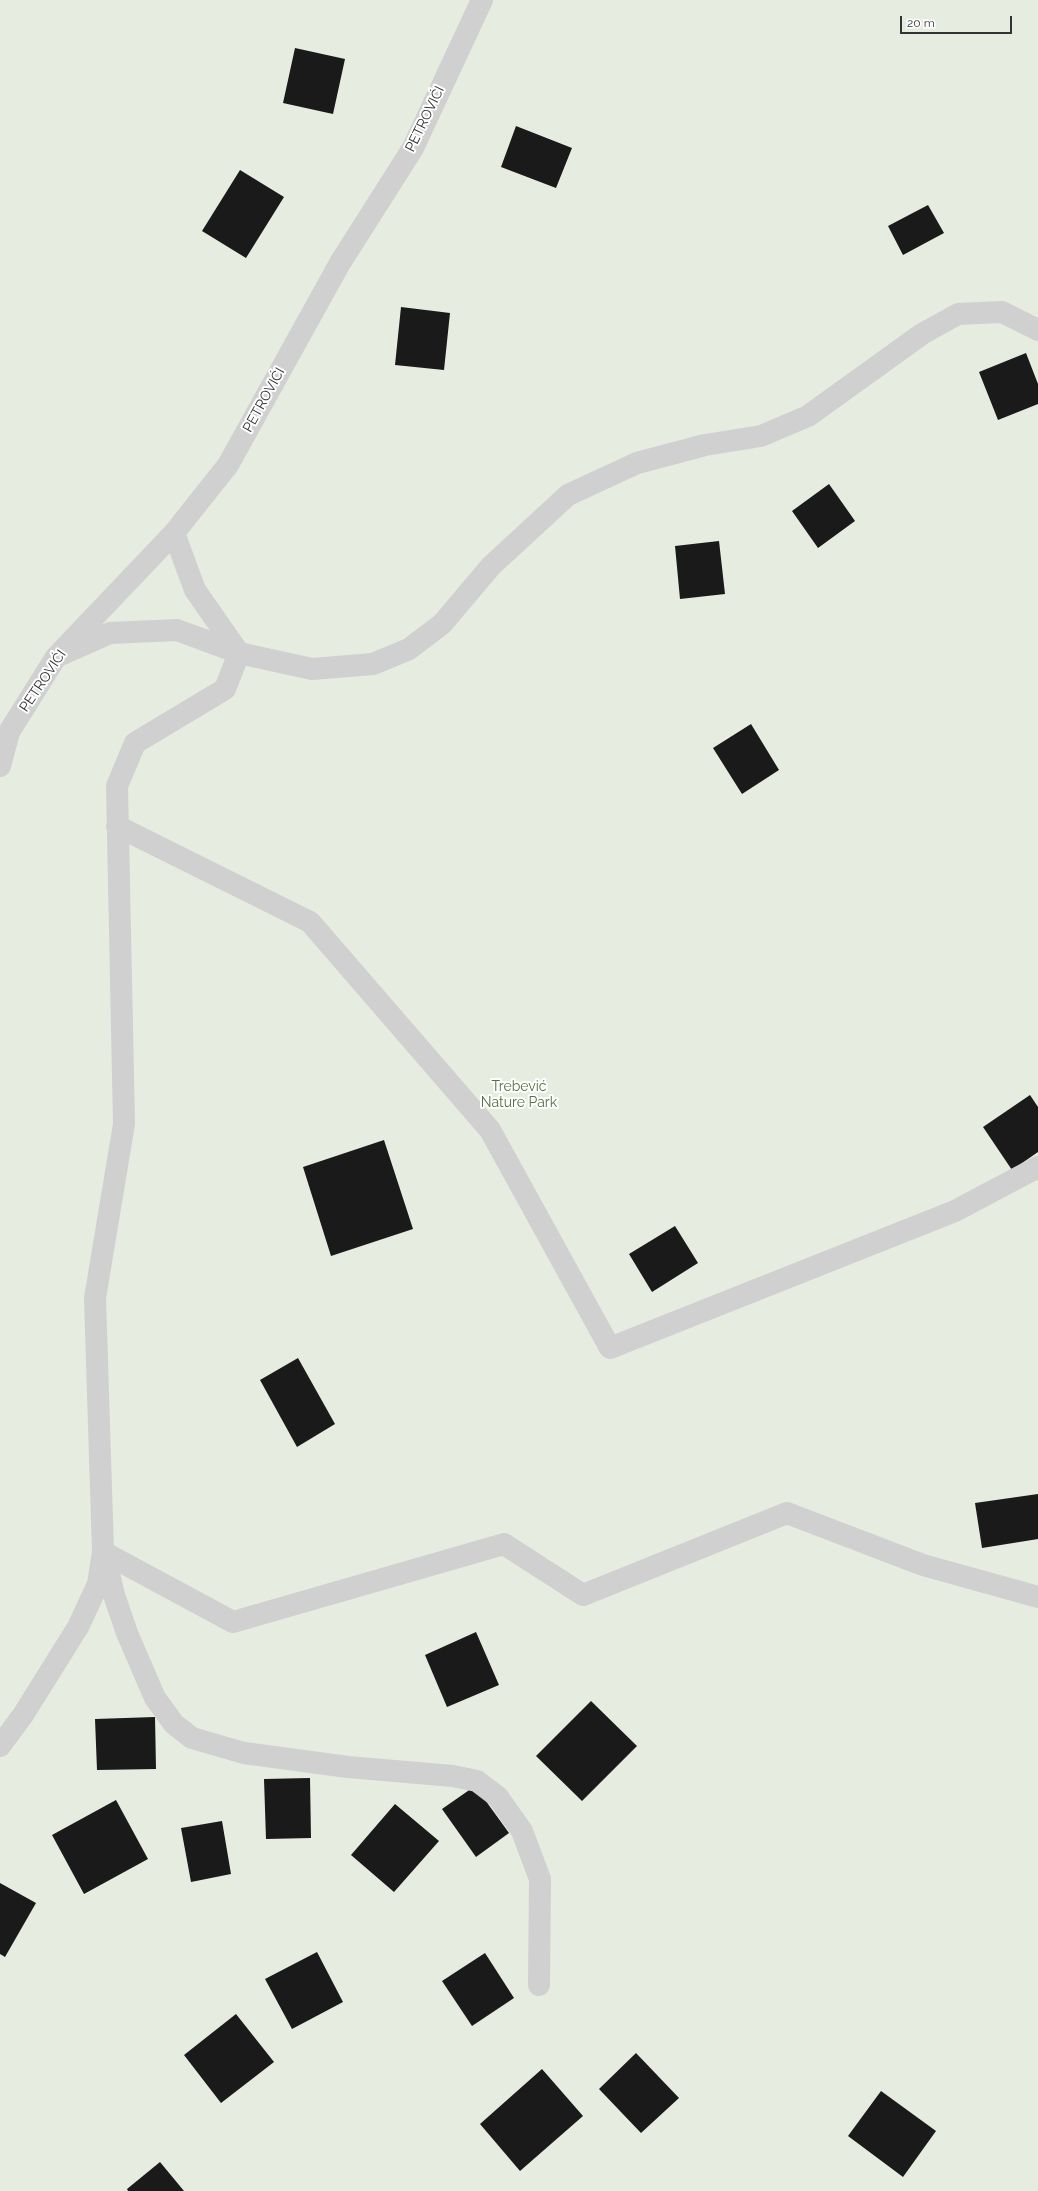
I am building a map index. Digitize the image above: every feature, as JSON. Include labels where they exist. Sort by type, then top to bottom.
[{"type":"street","name":"PETROVIĆI","points":[[0,766],[9,732],[56,657],[174,533],[228,465],[340,263],[413,148],[482,0]]},
{"type":"street","points":[[56,657],[110,633],[177,630],[239,652],[312,669],[373,664],[408,649],[442,624],[491,566],[568,495],[637,464],[705,445],[760,436],[808,416],[922,334],[958,314],[1002,312],[1038,330]]},
{"type":"street","points":[[174,533],[195,590],[239,652]]},
{"type":"street","points":[[0,1746],[23,1714],[78,1627],[98,1584],[103,1552],[95,1298],[124,1124],[116,826],[117,786],[135,743],[226,689],[239,652]]},
{"type":"street","points":[[116,826],[310,922],[490,1130],[610,1348],[955,1211],[1038,1166]]},
{"type":"street","points":[[103,1552],[233,1622],[504,1544],[583,1595],[787,1513],[923,1565],[1038,1597]]},
{"type":"street","points":[[103,1552],[114,1595],[127,1632],[155,1698],[174,1724],[192,1738],[244,1753],[348,1767],[453,1776],[477,1781],[498,1796],[522,1831],[540,1879],[539,1986]]},
{"type":"green space","name":"Trebević Nature Park","points":[[0,0],[1038,0],[1038,2191],[0,2191]]},
{"type":"building","points":[[295,48],[345,59],[333,114],[283,103]]},
{"type":"building","points":[[516,126],[572,148],[556,188],[501,167]]},
{"type":"building","points":[[240,170],[284,197],[246,258],[202,231]]},
{"type":"building","points":[[928,205],[944,233],[903,255],[888,226]]},
{"type":"building","points":[[401,307],[450,313],[444,370],[395,365]]},
{"type":"building","points":[[1026,353],[1038,384],[1038,404],[998,420],[979,372]]},
{"type":"building","points":[[829,484],[855,521],[818,548],[792,511]]},
{"type":"building","points":[[719,541],[725,594],[680,599],[675,546]]},
{"type":"building","points":[[751,724],[779,770],[742,794],[713,748]]},
{"type":"building","points":[[1030,1095],[1038,1107],[1038,1152],[1012,1170],[983,1127]]},
{"type":"building","points":[[384,1140],[413,1229],[331,1256],[303,1167]]},
{"type":"building","points":[[675,1226],[698,1263],[652,1292],[629,1254]]},
{"type":"building","points":[[298,1358],[335,1424],[297,1447],[260,1380]]},
{"type":"building","points":[[1038,1494],[1038,1539],[982,1548],[975,1503]]},
{"type":"building","points":[[476,1632],[499,1685],[447,1707],[425,1655]]},
{"type":"building","points":[[591,1701],[637,1746],[582,1801],[536,1756]]},
{"type":"building","points":[[155,1717],[156,1769],[97,1770],[95,1719]]},
{"type":"building","points":[[310,1778],[311,1838],[266,1839],[264,1779]]},
{"type":"building","points":[[475,1786],[509,1833],[476,1857],[442,1809]]},
{"type":"building","points":[[116,1800],[148,1859],[84,1894],[52,1835]]},
{"type":"building","points":[[395,1804],[439,1841],[394,1892],[351,1855]]},
{"type":"building","points":[[222,1821],[231,1874],[191,1882],[181,1828]]},
{"type":"building","points":[[0,1883],[36,1903],[5,1957],[0,1954]]},
{"type":"building","points":[[317,1952],[343,2002],[292,2029],[265,1979]]},
{"type":"building","points":[[485,1953],[514,1998],[472,2026],[442,1981]]},
{"type":"building","points":[[236,2014],[274,2062],[221,2103],[184,2055]]},
{"type":"building","points":[[636,2053],[679,2098],[641,2133],[599,2089]]},
{"type":"building","points":[[542,2069],[583,2116],[520,2171],[480,2124]]},
{"type":"building","points":[[881,2091],[936,2131],[903,2177],[848,2136]]},
{"type":"building","points":[[160,2162],[184,2191],[128,2191],[127,2189]]}]
